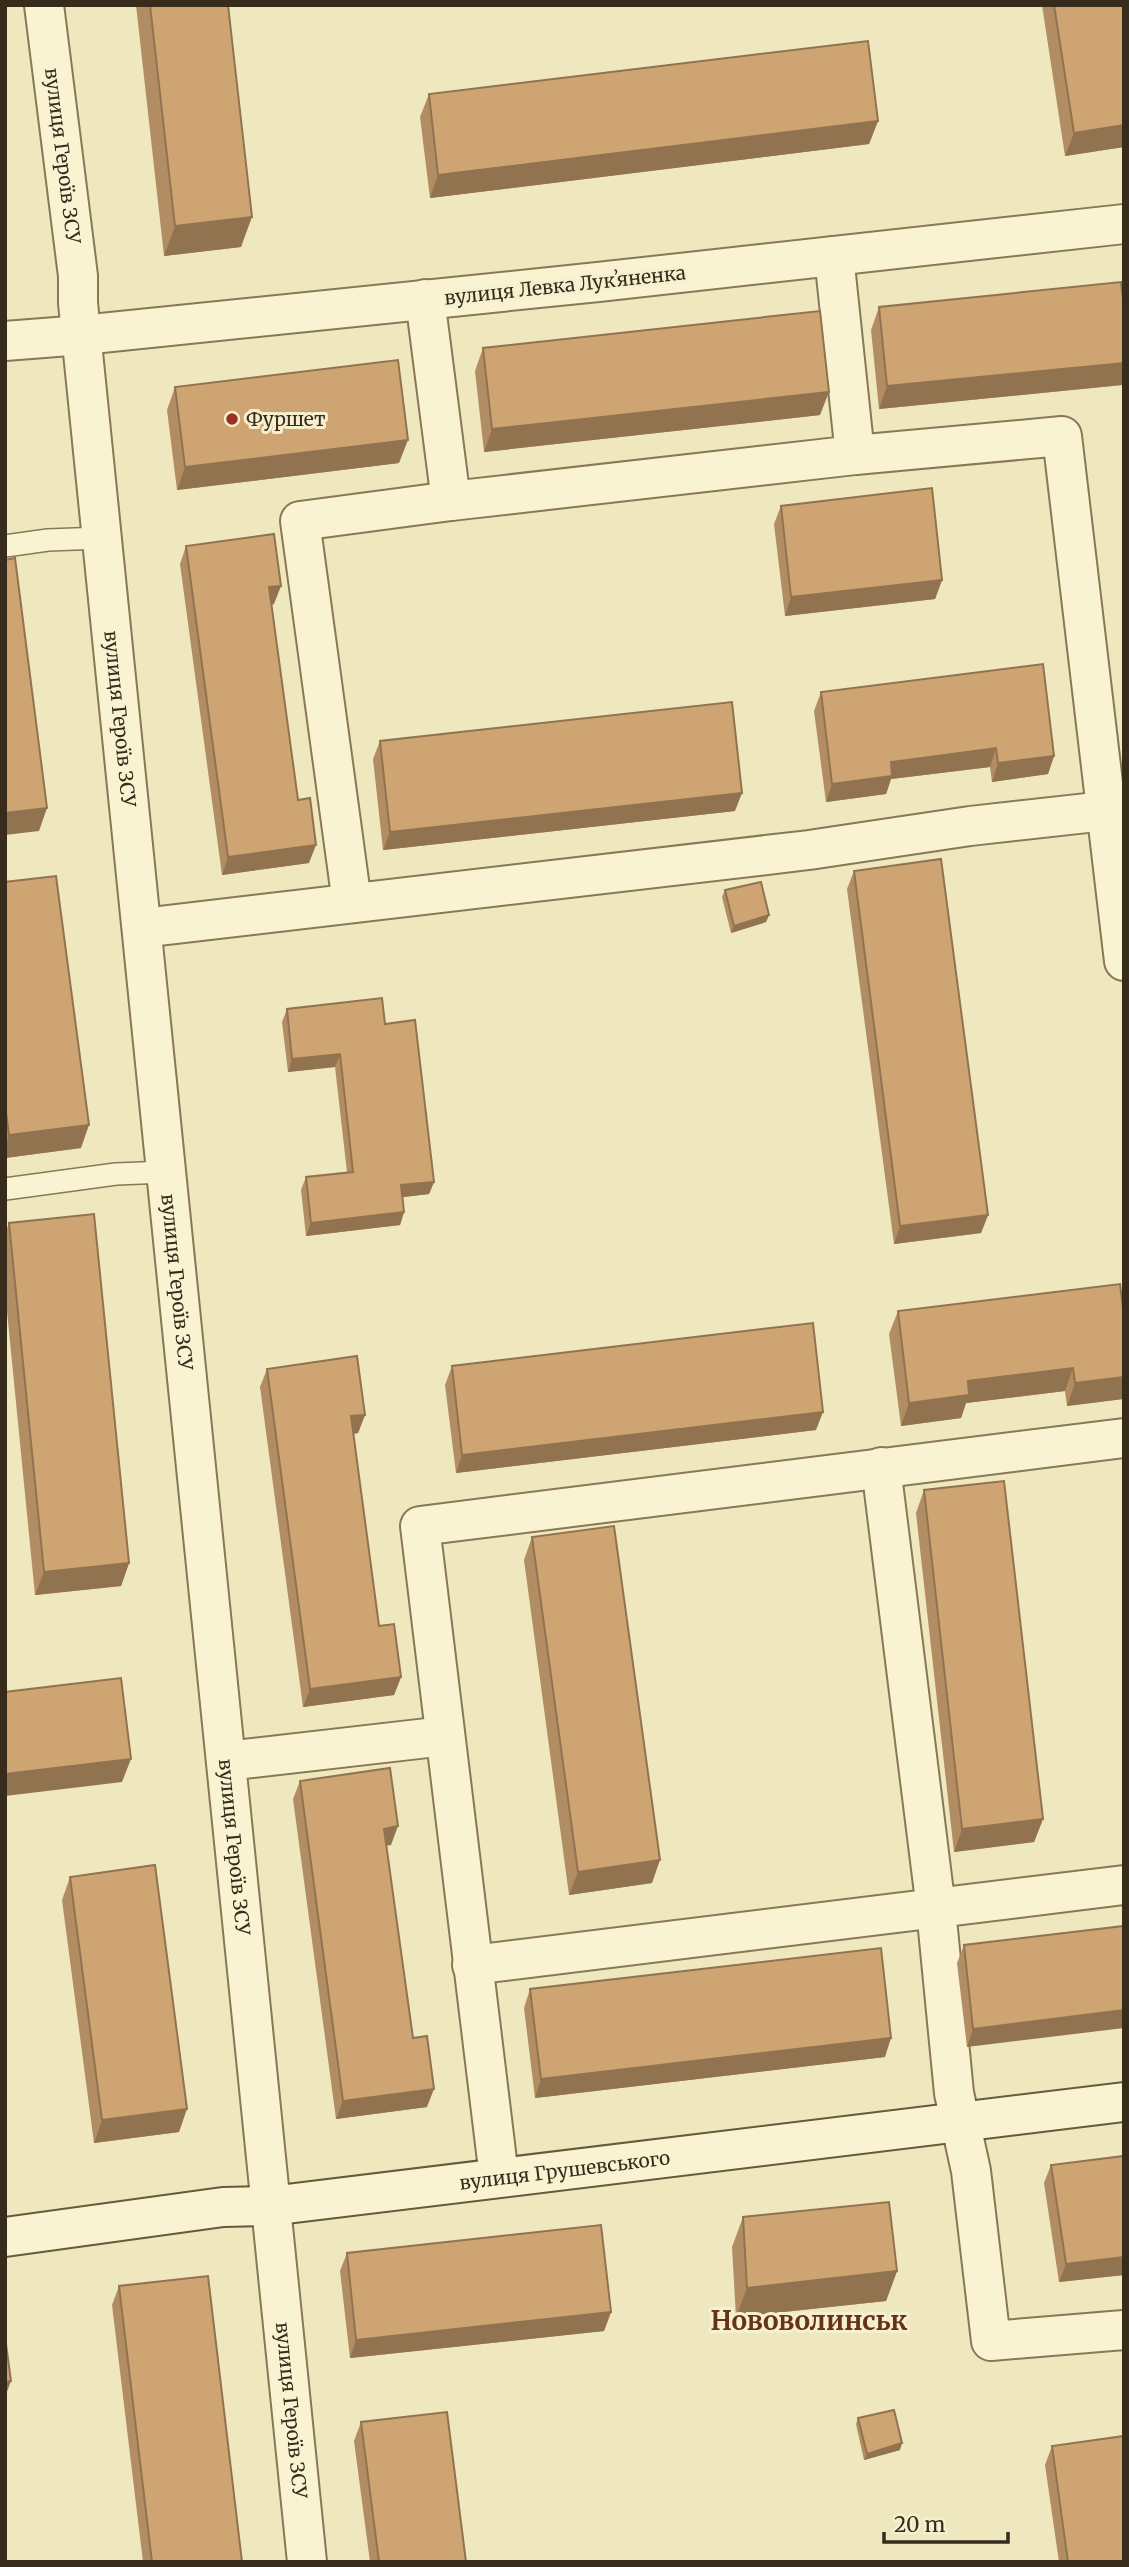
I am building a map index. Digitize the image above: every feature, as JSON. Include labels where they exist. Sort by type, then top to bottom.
[{"type":"street","name":"вулиця Героїв ЗСУ","points":[[44,5],[78,276],[102,538],[307,2562]]},
{"type":"street","name":"вулиця Левка Лукʼяненка","points":[[5,341],[1124,224]]},
{"type":"street","points":[[834,256],[855,455]]},
{"type":"street","points":[[425,299],[451,501]]},
{"type":"street","points":[[352,903],[300,521],[855,455],[1062,436],[1124,961]]},
{"type":"street","points":[[142,928],[808,850],[970,826],[1105,811]]},
{"type":"street","points":[[499,2177],[420,1525],[1124,1438]]},
{"type":"street","points":[[881,1467],[936,1909],[954,2093],[971,2171],[991,2341],[1124,2330]]},
{"type":"street","points":[[226,1761],[445,1736]]},
{"type":"street","points":[[472,1965],[1124,1885]]},
{"type":"street","name":"вулиця Грушевського","points":[[5,2237],[223,2207],[271,2206],[1124,2102]]},
{"type":"lane","points":[[5,546],[48,540],[102,538]]},
{"type":"lane","points":[[5,1189],[116,1174],[166,1172]]},
{"type":"building","points":[[150,5],[228,5],[252,217],[175,226]]},
{"type":"building","points":[[1054,5],[1124,5],[1124,125],[1074,133]]},
{"type":"building","points":[[868,41],[878,121],[438,175],[429,94]]},
{"type":"building","points":[[1121,282],[1124,363],[887,386],[879,307]]},
{"type":"building","points":[[820,311],[829,392],[492,429],[483,348]]},
{"type":"building","points":[[398,360],[408,440],[185,467],[175,387]]},
{"type":"building","points":[[932,488],[942,580],[791,597],[781,506]]},
{"type":"building","points":[[274,534],[281,586],[269,587],[298,800],[310,798],[316,845],[228,857],[186,546]]},
{"type":"building","points":[[15,558],[47,808],[5,813],[5,560]]},
{"type":"building","points":[[1043,664],[1054,756],[998,763],[996,748],[891,762],[892,776],[832,784],[821,692]]},
{"type":"building","points":[[732,702],[742,793],[390,832],[380,741]]},
{"type":"building","points":[[941,859],[988,1215],[900,1226],[854,871]]},
{"type":"building","points":[[56,876],[89,1125],[9,1135],[5,1105],[5,882]]},
{"type":"building","points":[[761,882],[769,915],[734,926],[725,890]]},
{"type":"building","points":[[382,998],[385,1024],[415,1020],[434,1182],[401,1185],[404,1212],[311,1223],[306,1177],[353,1172],[340,1054],[292,1059],[287,1009]]},
{"type":"building","points":[[94,1214],[129,1563],[44,1572],[9,1223]]},
{"type":"building","points":[[1120,1284],[1124,1317],[1124,1377],[1075,1383],[1073,1368],[968,1381],[969,1395],[909,1403],[898,1311]]},
{"type":"building","points":[[813,1323],[823,1412],[462,1455],[452,1366]]},
{"type":"building","points":[[357,1356],[365,1415],[351,1416],[379,1626],[394,1624],[401,1677],[310,1689],[267,1369]]},
{"type":"building","points":[[1004,1481],[1043,1819],[962,1829],[924,1490]]},
{"type":"building","points":[[614,1526],[660,1860],[578,1872],[532,1537]]},
{"type":"building","points":[[121,1678],[131,1759],[5,1774],[5,1692]]},
{"type":"building","points":[[390,1768],[398,1826],[384,1829],[413,2038],[427,2036],[434,2089],[343,2101],[300,1781]]},
{"type":"building","points":[[155,1865],[187,2109],[102,2120],[70,1877]]},
{"type":"building","points":[[1124,1926],[1124,2010],[973,2029],[964,1945]]},
{"type":"building","points":[[881,1948],[891,2038],[541,2079],[530,1989]]},
{"type":"building","points":[[1124,2156],[1124,2257],[1066,2264],[1051,2165]]},
{"type":"building","points":[[889,2202],[897,2271],[747,2288],[743,2217]]},
{"type":"building","points":[[601,2225],[611,2312],[356,2340],[347,2253]]},
{"type":"building","points":[[208,2276],[242,2562],[152,2562],[119,2286]]},
{"type":"building","points":[[5,2337],[11,2381],[5,2382]]},
{"type":"building","points":[[894,2410],[902,2443],[867,2454],[858,2418]]},
{"type":"building","points":[[447,2412],[466,2562],[379,2562],[361,2422]]},
{"type":"building","points":[[1124,2436],[1124,2562],[1068,2562],[1052,2446]]},
{"type":"place","name":"Фуршет","points":[[232,419]]},
{"type":"district","name":"Нововолинськ","points":[[809,2320]]}]
